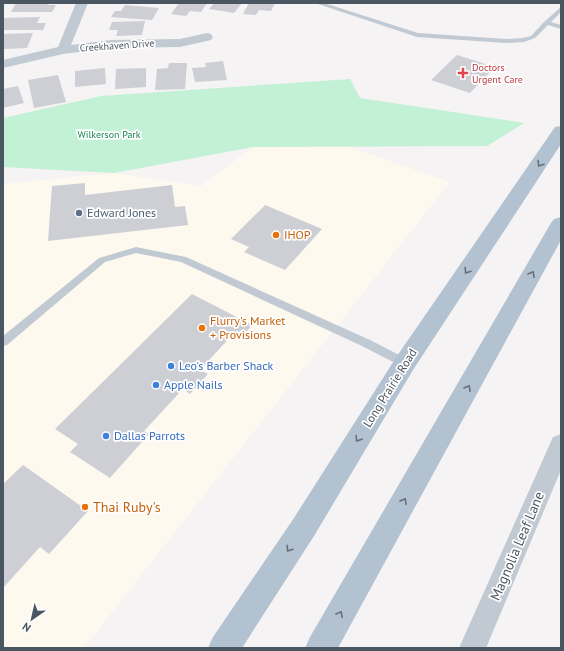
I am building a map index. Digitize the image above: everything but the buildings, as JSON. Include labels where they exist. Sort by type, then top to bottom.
[{"type":"main road","name":"Long Prairie Road","points":[[224,648],[304,527],[405,362],[561,131]]},
{"type":"main road","points":[[321,648],[561,223]]},
{"type":"street","points":[[63,50],[82,3]]},
{"type":"street","name":"Creekhaven Drive","points":[[3,64],[63,50],[112,44],[180,43],[207,37]]},
{"type":"street","name":"Magnolia Leaf Lane","points":[[472,648],[561,444]]},
{"type":"lane","points":[[318,3],[418,35],[515,41],[534,37],[561,9]]},
{"type":"lane","points":[[546,23],[561,27]]},
{"type":"lane","points":[[3,342],[102,260],[136,250],[183,260],[405,362]]},
{"type":"shaded area","points":[[253,147],[350,147],[450,182],[84,648],[3,648],[3,184],[114,173],[201,186]]},
{"type":"green space","name":"Wilkerson Park","points":[[350,79],[360,98],[524,123],[487,146],[253,147],[114,173],[3,167],[3,118],[101,96]]},
{"type":"place","name":"Doctors Urgent Care","points":[[463,73]]},
{"type":"place","name":"Edward Jones","points":[[79,213]]},
{"type":"place","name":"IHOP","points":[[276,235]]},
{"type":"place","name":"Flurry's Market + Provisions","points":[[202,328]]},
{"type":"place","name":"Leo's Barber Shack","points":[[171,366]]},
{"type":"place","name":"Apple Nails","points":[[156,385]]},
{"type":"place","name":"Dallas Parrots","points":[[106,436]]},
{"type":"place","name":"Thai Ruby's","points":[[85,507]]}]
